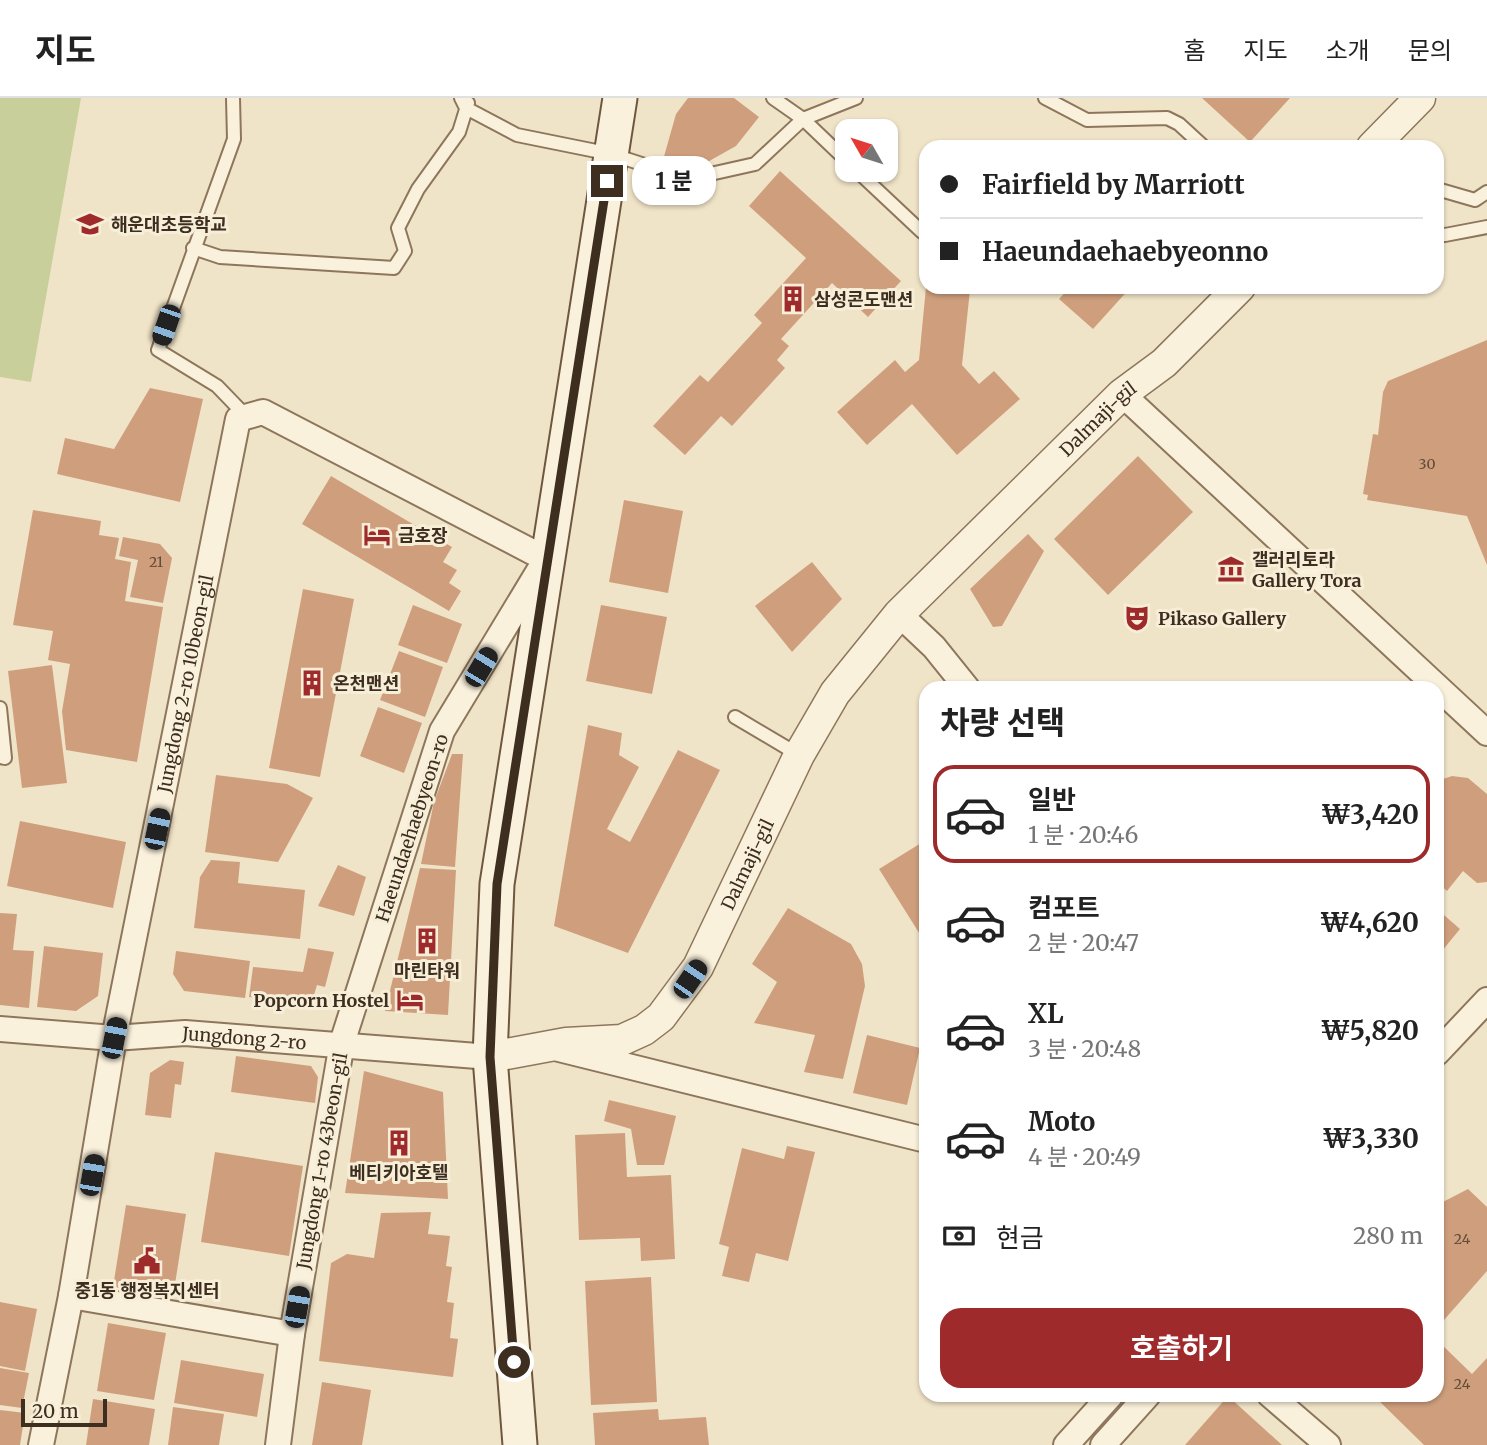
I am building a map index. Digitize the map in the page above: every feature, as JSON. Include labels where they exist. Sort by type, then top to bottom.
[{"type":"main road","points":[[520,1445],[490,1057],[497,884],[620,98]]},
{"type":"street","points":[[1379,140],[1420,98]]},
{"type":"street","name":"Dalmaji-gil","points":[[490,1057],[566,1043],[622,1040],[644,1030],[670,1006],[698,967],[799,755],[835,693],[899,614],[1122,394],[1164,363],[1233,294]]},
{"type":"street","points":[[1122,394],[1431,681]]},
{"type":"street","points":[[247,417],[263,412],[546,559]]},
{"type":"street","name":"Jungdong 2-ro 10beon-gil","points":[[114,1038],[237,419],[247,417]]},
{"type":"street","name":"Haeundaehaebyeon-ro","points":[[342,1043],[442,731],[546,559]]},
{"type":"street","points":[[899,614],[934,647],[961,681]]},
{"type":"street","points":[[1444,693],[1487,733]]},
{"type":"street","points":[[1444,1047],[1487,1000]]},
{"type":"street","name":"Jungdong 2-ro","points":[[0,1029],[114,1038],[185,1033],[342,1043],[490,1057]]},
{"type":"street","points":[[41,1445],[71,1296],[114,1038]]},
{"type":"street","name":"Jungdong 1-ro 43beon-gil","points":[[278,1445],[292,1334],[342,1043]]},
{"type":"street","name":"Dalmaji-gil","points":[[551,1047],[919,1138]]},
{"type":"street","points":[[71,1296],[292,1334]]},
{"type":"street","points":[[1066,1445],[1105,1402]]},
{"type":"street","points":[[1104,1445],[1142,1402]]},
{"type":"street","points":[[1278,1402],[1328,1445]]},
{"type":"lane","points":[[233,98],[234,139],[158,350],[217,386],[247,417]]},
{"type":"lane","points":[[773,98],[803,119],[835,150]]},
{"type":"lane","points":[[193,248],[220,257],[394,268],[405,251],[398,228],[418,189],[458,132],[466,101],[517,135],[611,154],[688,179],[755,164],[803,119],[856,98]]},
{"type":"lane","points":[[1045,98],[1087,120],[1167,118],[1180,124],[1197,140]]},
{"type":"lane","points":[[869,182],[919,229]]},
{"type":"lane","points":[[1444,191],[1475,200],[1487,192]]},
{"type":"lane","points":[[1444,235],[1487,227]]},
{"type":"lane","points":[[0,708],[5,758],[0,757]]},
{"type":"lane","points":[[735,717],[799,755]]},
{"type":"green space","points":[[0,98],[81,98],[31,382],[0,377]]},
{"type":"building","points":[[688,98],[734,98],[759,117],[736,146],[695,169],[663,160],[676,114]]},
{"type":"building","points":[[1202,98],[1290,98],[1252,140],[1248,140]]},
{"type":"building","name":"삼성콘도맨션","points":[[780,171],[901,281],[868,317],[832,283],[781,339],[789,346],[777,360],[785,368],[732,426],[721,416],[685,455],[653,426],[700,375],[708,382],[762,323],[754,315],[806,258],[749,206]]},
{"type":"building","points":[[925,294],[970,294],[962,365],[979,384],[994,371],[1020,399],[957,455],[912,404],[867,445],[837,412],[895,360],[905,372],[919,360]]},
{"type":"building","points":[[1064,294],[1125,294],[1093,329],[1059,299]]},
{"type":"building","points":[[1487,340],[1487,565],[1467,516],[1367,500],[1368,495],[1363,494],[1373,434],[1378,435],[1383,392],[1388,381]]},
{"type":"building","points":[[150,388],[203,399],[180,502],[57,474],[65,438],[114,449]]},
{"type":"building","points":[[1138,456],[1193,512],[1108,595],[1054,539]]},
{"type":"building","name":"금호장","points":[[331,476],[452,547],[443,562],[457,570],[449,583],[461,591],[449,611],[302,524]]},
{"type":"building","points":[[624,500],[683,511],[668,593],[609,582]]},
{"type":"building","points":[[33,510],[101,521],[99,535],[119,538],[115,559],[131,562],[125,601],[163,607],[137,762],[66,750],[62,711],[70,664],[48,660],[53,631],[13,625]]},
{"type":"building","points":[[1028,534],[1044,551],[1002,626],[993,627],[970,589]]},
{"type":"building","points":[[123,537],[160,544],[172,558],[163,603],[130,597],[138,560],[119,556]]},
{"type":"building","points":[[812,562],[842,599],[792,652],[755,606]]},
{"type":"building","name":"온천맨션","points":[[303,589],[354,599],[320,777],[269,768]]},
{"type":"building","points":[[413,605],[462,624],[447,663],[398,645]]},
{"type":"building","points":[[601,605],[667,617],[652,694],[586,681]]},
{"type":"building","points":[[399,651],[443,667],[425,717],[380,700]]},
{"type":"building","points":[[52,665],[67,783],[22,788],[8,671]]},
{"type":"building","points":[[378,707],[422,723],[404,773],[360,756]]},
{"type":"building","points":[[588,725],[622,733],[619,755],[639,767],[607,829],[630,842],[678,750],[720,770],[628,953],[554,926]]},
{"type":"building","points":[[452,754],[463,754],[455,867],[421,864],[434,802]]},
{"type":"building","points":[[216,775],[287,784],[313,798],[278,862],[205,852]]},
{"type":"building","points":[[1452,776],[1468,778],[1487,794],[1487,882],[1477,883],[1463,871],[1447,891],[1444,888],[1444,779]]},
{"type":"building","points":[[20,821],[126,842],[113,908],[7,886]]},
{"type":"building","points":[[919,844],[919,933],[879,869]]},
{"type":"building","points":[[211,860],[240,862],[238,883],[305,890],[300,939],[194,928],[200,877]]},
{"type":"building","points":[[338,865],[366,877],[354,916],[318,906]]},
{"type":"building","name":"마린타워","points":[[420,868],[456,870],[448,1015],[385,1011]]},
{"type":"building","points":[[788,908],[851,944],[862,964],[865,986],[843,1079],[804,1072],[815,1035],[754,1023],[777,982],[752,964]]},
{"type":"building","points":[[0,913],[17,914],[13,950],[34,951],[29,1008],[0,1005]]},
{"type":"building","points":[[1444,915],[1460,929],[1444,948]]},
{"type":"building","points":[[44,946],[103,953],[98,996],[76,1011],[37,1007]]},
{"type":"building","points":[[308,948],[334,952],[325,987],[317,985],[311,1005],[249,997],[253,967],[303,972]]},
{"type":"building","points":[[176,951],[250,961],[245,998],[184,991],[173,974]]},
{"type":"building","points":[[867,1035],[919,1048],[907,1105],[853,1093]]},
{"type":"building","points":[[236,1056],[311,1066],[318,1077],[315,1103],[231,1092]]},
{"type":"building","points":[[170,1060],[184,1062],[181,1085],[175,1084],[171,1118],[145,1115],[150,1073]]},
{"type":"building","name":"베티키아호텔","points":[[364,1071],[443,1092],[448,1199],[345,1193]]},
{"type":"building","points":[[609,1100],[676,1116],[664,1165],[637,1165],[631,1129],[604,1121]]},
{"type":"building","points":[[625,1133],[627,1177],[671,1175],[675,1259],[641,1261],[640,1238],[579,1240],[575,1135]]},
{"type":"building","points":[[787,1146],[815,1152],[788,1261],[756,1253],[749,1282],[722,1276],[729,1247],[719,1244],[742,1148],[784,1159]]},
{"type":"building","points":[[215,1152],[303,1166],[289,1256],[201,1242]]},
{"type":"building","points":[[1468,1189],[1487,1207],[1487,1271],[1444,1320],[1444,1201]]},
{"type":"building","points":[[126,1205],[186,1214],[173,1297],[113,1287]]},
{"type":"building","points":[[431,1212],[428,1234],[450,1236],[446,1266],[452,1267],[447,1302],[454,1303],[450,1338],[458,1339],[453,1377],[319,1361],[331,1263],[347,1254],[374,1258],[381,1213]]},
{"type":"building","points":[[651,1277],[657,1402],[591,1405],[585,1281]]},
{"type":"building","points":[[0,1302],[37,1309],[25,1371],[0,1366]]},
{"type":"building","points":[[108,1323],[166,1333],[154,1400],[97,1391]]},
{"type":"building","points":[[1444,1347],[1472,1374],[1487,1358],[1487,1445],[1424,1445],[1380,1402],[1444,1402]]},
{"type":"building","points":[[181,1360],[264,1374],[257,1417],[174,1403]]},
{"type":"building","points":[[0,1368],[29,1373],[22,1408],[0,1405]]},
{"type":"building","points":[[322,1382],[371,1390],[362,1445],[312,1445]]},
{"type":"building","points":[[93,1399],[155,1409],[149,1445],[86,1445]]},
{"type":"building","points":[[1223,1402],[1235,1402],[1282,1445],[1185,1445]]},
{"type":"building","points":[[173,1407],[224,1414],[219,1445],[168,1445]]},
{"type":"building","points":[[658,1409],[659,1420],[706,1417],[709,1445],[595,1445],[593,1413]]},
{"type":"building","points":[[0,1410],[25,1413],[20,1445],[0,1445]]},
{"type":"place","name":"해운대초등학교","points":[[90,224]]},
{"type":"place","name":"삼성콘도맨션","points":[[793,299]]},
{"type":"place","name":"금호장","points":[[377,535]]},
{"type":"place","name":"갤러리토라 Gallery Tora","points":[[1231,569]]},
{"type":"place","name":"Pikaso Gallery","points":[[1137,618]]},
{"type":"place","name":"온천맨션","points":[[312,683]]},
{"type":"place","name":"마린타워","points":[[427,941]]},
{"type":"place","name":"Popcorn Hostel","points":[[410,1000]]},
{"type":"place","name":"베티키아호텔","points":[[399,1143]]},
{"type":"place","name":"중1동 행정복지센터","points":[[147,1261]]},
{"type":"route","points":[[514,1362],[490,1057],[497,884],[607,181]]}]
